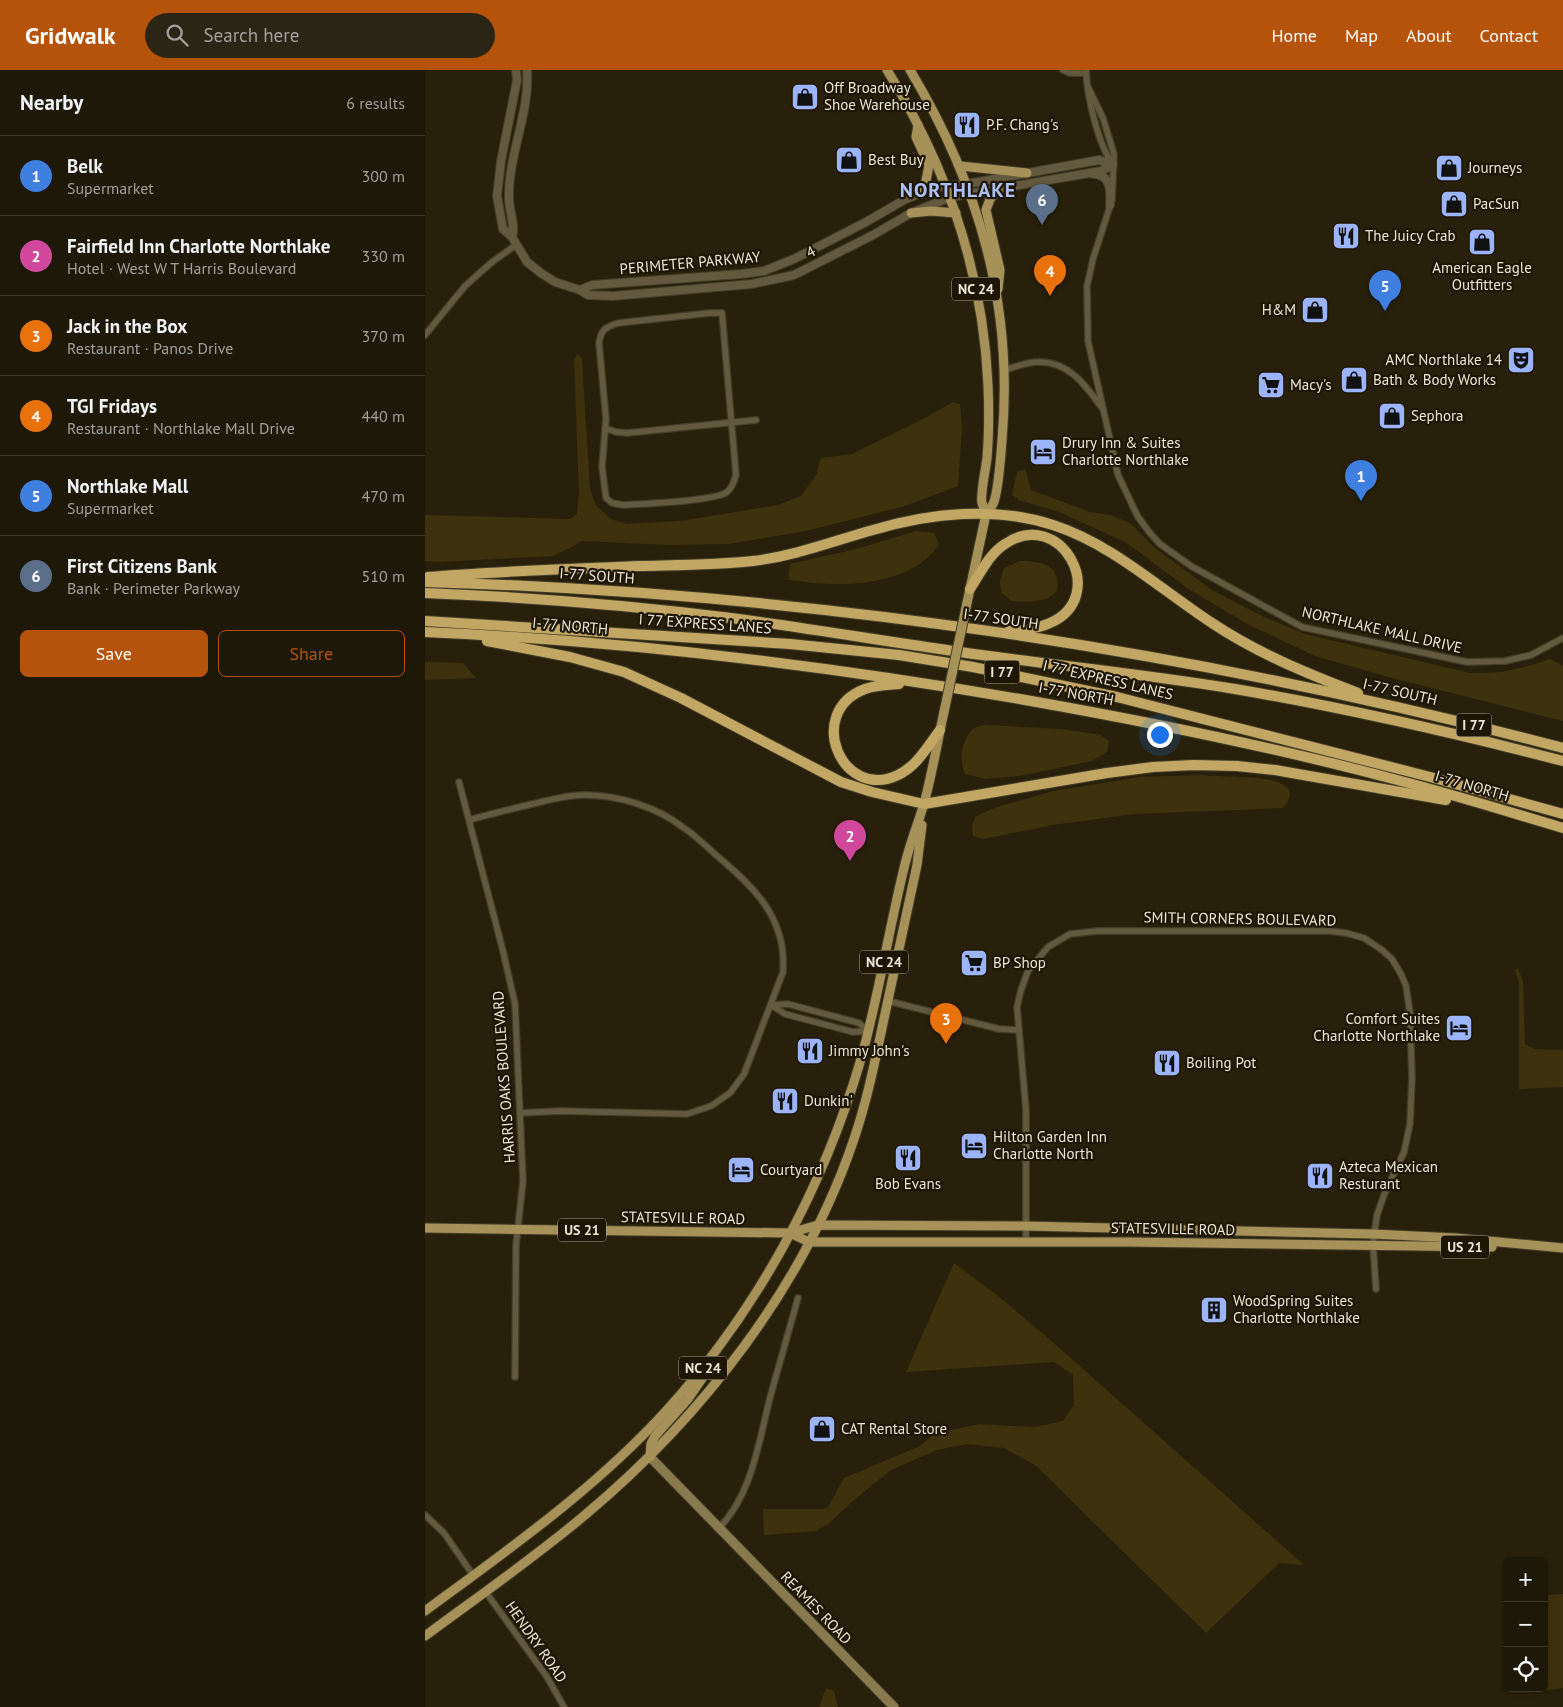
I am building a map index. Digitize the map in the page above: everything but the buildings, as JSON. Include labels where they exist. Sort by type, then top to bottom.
[{"type":"highway","points":[[425,577],[487,572],[753,561],[796,553],[912,520],[947,516],[1004,514],[1037,520],[1078,535],[1105,549],[1214,624],[1247,643],[1308,674],[1385,704]]},
{"type":"highway","points":[[970,589],[995,552],[1007,542],[1019,537],[1040,536],[1054,541],[1065,550],[1075,565],[1077,577],[1075,595],[1061,617],[1049,624],[1034,628],[990,632]]},
{"type":"highway","name":"I-77 SOUTH","points":[[425,582],[529,586],[704,599],[852,614],[990,632],[1138,656],[1385,704],[1563,748]]},
{"type":"highway","name":"I 77 EXPRESS LANES","points":[[425,593],[528,598],[685,612],[1175,680],[1374,715],[1563,761]]},
{"type":"highway","name":"I 77 EXPRESS LANES","points":[[425,621],[790,644],[973,666],[1144,704],[1434,778],[1563,814]]},
{"type":"highway","name":"I-77 NORTH","points":[[425,632],[566,641],[691,652],[919,683],[1085,711],[1252,745],[1402,781],[1563,828]]},
{"type":"highway","points":[[441,632],[551,653],[623,672],[681,698],[841,782],[861,789],[924,804],[1131,770],[1173,766],[1217,765],[1308,775],[1503,810]]},
{"type":"highway","points":[[919,683],[871,687],[847,700],[840,709],[834,725],[834,742],[838,753],[845,764],[859,775],[879,780],[893,778],[915,763],[940,730]]},
{"type":"main road","name":"NC 24","points":[[887,70],[918,124],[951,197],[975,284],[986,359],[988,434],[981,501],[986,514]]},
{"type":"main road","name":"NC 24","points":[[425,1636],[585,1516],[649,1457],[699,1404],[738,1355],[768,1312],[809,1242],[836,1187],[854,1139],[869,1088],[917,865],[924,804],[986,514],[994,503],[1004,408],[1002,331],[997,294],[986,246],[971,194],[960,166],[936,115],[910,70]]},
{"type":"main road","points":[[918,124],[916,137],[929,165],[926,181],[921,192]]},
{"type":"main road","points":[[960,166],[1027,173]]},
{"type":"main road","points":[[997,294],[1000,270],[986,210],[990,199],[998,190]]},
{"type":"main road","points":[[911,213],[931,211],[956,212]]},
{"type":"main road","name":"NC 24","points":[[425,1611],[572,1501],[630,1448],[683,1391],[731,1329],[760,1285],[790,1233],[818,1178],[854,1083],[868,1031],[905,862],[924,804]]},
{"type":"main road","name":"STATESVILLE ROAD","points":[[425,1228],[790,1233],[817,1225],[1140,1228],[1373,1234],[1456,1238],[1560,1248]]},
{"type":"main road","points":[[1081,1242],[1084,1236],[1100,1236],[1125,1228]]},
{"type":"main road","points":[[1108,1242],[1119,1237],[1137,1236],[1140,1228]]},
{"type":"main road","name":"STATESVILLE ROAD","points":[[790,1233],[809,1242],[1373,1244],[1560,1248]]},
{"type":"main road","points":[[649,1457],[651,1444],[655,1436],[701,1382],[731,1329]]},
{"type":"main road","name":"REAMES ROAD","points":[[649,1457],[894,1707]]},
{"type":"street","name":"PERIMETER PARKWAY","points":[[516,70],[516,88],[501,161],[497,196],[503,229],[512,236],[527,262],[541,273],[555,282],[589,295],[613,296],[752,284],[779,279],[801,272]]},
{"type":"street","name":"PERIMETER PARKWAY","points":[[512,236],[515,228],[509,208],[510,178],[524,105],[527,70]]},
{"type":"street","points":[[1063,70],[1070,73],[1086,71]]},
{"type":"street","name":"NORTHLAKE MALL DRIVE","points":[[1086,71],[1090,103],[1106,156],[1113,165],[1114,189],[1087,286],[1088,342],[1118,475],[1138,517],[1150,533],[1161,544],[1191,566],[1302,626],[1467,662],[1505,661],[1531,655],[1563,638]]},
{"type":"street","name":"PERIMETER PARKWAY","points":[[580,290],[593,285],[764,271],[794,259],[921,192],[935,187],[967,184],[1099,160],[1113,165]]},
{"type":"street","points":[[911,213],[951,197],[1101,171],[1113,165]]},
{"type":"street","points":[[1089,173],[1101,175],[1107,180],[1110,189],[1110,205]]},
{"type":"street","name":"4","points":[[801,272],[911,213]]},
{"type":"street","points":[[425,334],[465,286],[492,262],[516,245]]},
{"type":"street","points":[[722,313],[732,423],[736,475],[733,485],[727,491],[709,498],[623,506],[613,503],[606,498],[601,467],[605,428],[605,405],[599,343],[601,333],[606,327],[619,323],[722,313]]},
{"type":"street","points":[[1004,370],[1039,362],[1060,366],[1081,380],[1103,410]]},
{"type":"street","points":[[605,428],[627,433],[756,420]]},
{"type":"street","name":"HARRIS OAKS BOULEVARD","points":[[459,782],[513,994],[523,1181],[516,1245],[515,1377]]},
{"type":"street","points":[[469,820],[564,797],[584,795],[622,800],[642,805],[685,828],[755,890],[778,932],[784,959],[783,972],[741,1078],[730,1093],[711,1106],[687,1114],[560,1111],[520,1113]]},
{"type":"street","name":"SMITH CORNERS BOULEVARD","points":[[1025,1243],[1025,1110],[1017,1007],[1027,971],[1048,947],[1070,934],[1098,931],[1310,931],[1346,933],[1363,938],[1382,950],[1392,960],[1406,986],[1410,1013],[1412,1077],[1410,1124],[1404,1152],[1384,1195],[1373,1234],[1376,1289]]},
{"type":"street","points":[[888,1001],[999,1029],[1019,1030]]},
{"type":"street","points":[[771,1005],[788,1004],[859,1022],[868,1031]]},
{"type":"street","points":[[771,1005],[785,1014],[857,1033],[868,1031]]},
{"type":"street","points":[[719,1528],[732,1513],[748,1479],[798,1298]]},
{"type":"street","points":[[425,1515],[443,1533],[473,1575]]},
{"type":"street","name":"HENDRY ROAD","points":[[485,1591],[547,1677],[564,1707]]},
{"type":"shaded area","points":[[578,354],[582,359],[590,489],[596,505],[611,519],[626,524],[680,521],[778,505],[801,496],[816,475],[821,458],[852,454],[953,402],[960,404],[962,428],[958,486],[905,506],[806,531],[729,544],[668,545],[581,541],[553,556],[438,562],[425,561],[425,515],[570,519],[577,514],[579,494],[574,359]]},
{"type":"shaded area","points":[[1025,469],[1031,490],[1090,512],[1110,515],[1130,523],[1155,548],[1212,590],[1262,616],[1305,634],[1470,673],[1492,673],[1511,670],[1550,659],[1563,666],[1563,721],[1392,678],[1315,656],[1249,625],[1187,588],[1127,543],[1059,512],[1019,500],[1012,495],[1017,472]]},
{"type":"shaded area","points":[[916,531],[934,533],[939,544],[930,556],[905,572],[876,581],[861,583],[825,584],[788,580],[790,564],[856,549]]},
{"type":"shaded area","points":[[1020,561],[1036,562],[1053,570],[1056,575],[1057,591],[1047,599],[1029,602],[1011,601],[1001,592],[1000,580],[1004,568]]},
{"type":"shaded area","points":[[425,662],[463,663],[476,678],[425,680]]},
{"type":"shaded area","points":[[984,725],[1062,729],[1101,735],[1109,741],[1107,752],[1092,761],[1019,776],[985,779],[965,774],[962,763],[962,751],[969,733],[974,728]]},
{"type":"shaded area","points":[[1198,775],[1267,779],[1285,785],[1289,791],[1289,798],[1283,808],[1134,814],[1053,825],[983,839],[973,836],[972,826],[975,817],[994,808],[1053,791],[1139,777]]},
{"type":"shaded area","points":[[1515,969],[1518,969],[1523,981],[1525,1044],[1534,1049],[1563,1050],[1563,1087],[1519,1089],[1519,983]]},
{"type":"shaded area","points":[[954,1263],[997,1295],[1056,1345],[1304,1565],[1279,1563],[1206,1633],[1035,1465],[1004,1448],[967,1444],[937,1450],[891,1470],[827,1525],[816,1531],[764,1535],[763,1509],[824,1509],[828,1507],[844,1478],[920,1446],[934,1434],[979,1424],[1034,1427],[1063,1421],[1074,1405],[1073,1375],[1054,1362],[906,1372]]},
{"type":"shaded area","points":[[1563,1594],[1563,1688],[1548,1690],[1548,1602],[1548,1595]]},
{"type":"shaded area","points":[[826,1688],[834,1691],[838,1707],[819,1707]]},
{"type":"place","name":"Off Broadway Shoe Warehouse","points":[[805,97]]},
{"type":"place","name":"P.F. Chang's","points":[[967,125]]},
{"type":"place","name":"Best Buy","points":[[849,160]]},
{"type":"place","name":"Journeys","points":[[1449,168]]},
{"type":"place","name":"PacSun","points":[[1454,204]]},
{"type":"place","name":"First Citizens Bank","points":[[1042,225]]},
{"type":"place","name":"The Juicy Crab","points":[[1346,236]]},
{"type":"place","name":"American Eagle Outfitters","points":[[1482,242]]},
{"type":"place","name":"TGI Fridays","points":[[1050,296]]},
{"type":"place","name":"H&M","points":[[1315,310]]},
{"type":"place","name":"Northlake Mall","points":[[1385,311]]},
{"type":"place","name":"AMC Northlake 14","points":[[1521,360]]},
{"type":"place","name":"Bath & Body Works","points":[[1354,380]]},
{"type":"place","name":"Macy's","points":[[1271,385]]},
{"type":"place","name":"Sephora","points":[[1392,416]]},
{"type":"place","name":"Drury Inn & Suites Charlotte Northlake","points":[[1043,452]]},
{"type":"place","name":"Belk","points":[[1361,501]]},
{"type":"place","name":"Fairfield Inn Charlotte Northlake","points":[[850,861]]},
{"type":"place","name":"BP Shop","points":[[974,963]]},
{"type":"place","name":"Comfort Suites Charlotte Northlake","points":[[1459,1028]]},
{"type":"place","name":"Jack in the Box","points":[[946,1044]]},
{"type":"place","name":"Jimmy John's","points":[[810,1051]]},
{"type":"place","name":"Boiling Pot","points":[[1167,1063]]},
{"type":"place","name":"Dunkin'","points":[[785,1101]]},
{"type":"place","name":"Hilton Garden Inn Charlotte North","points":[[974,1146]]},
{"type":"place","name":"Bob Evans","points":[[908,1158]]},
{"type":"place","name":"Courtyard","points":[[741,1170]]},
{"type":"place","name":"Azteca Mexican Resturant","points":[[1320,1176]]},
{"type":"place","name":"WoodSpring Suites Charlotte Northlake","points":[[1214,1310]]},
{"type":"place","name":"CAT Rental Store","points":[[822,1429]]},
{"type":"district","name":"NORTHLAKE","points":[[958,190]]}]
